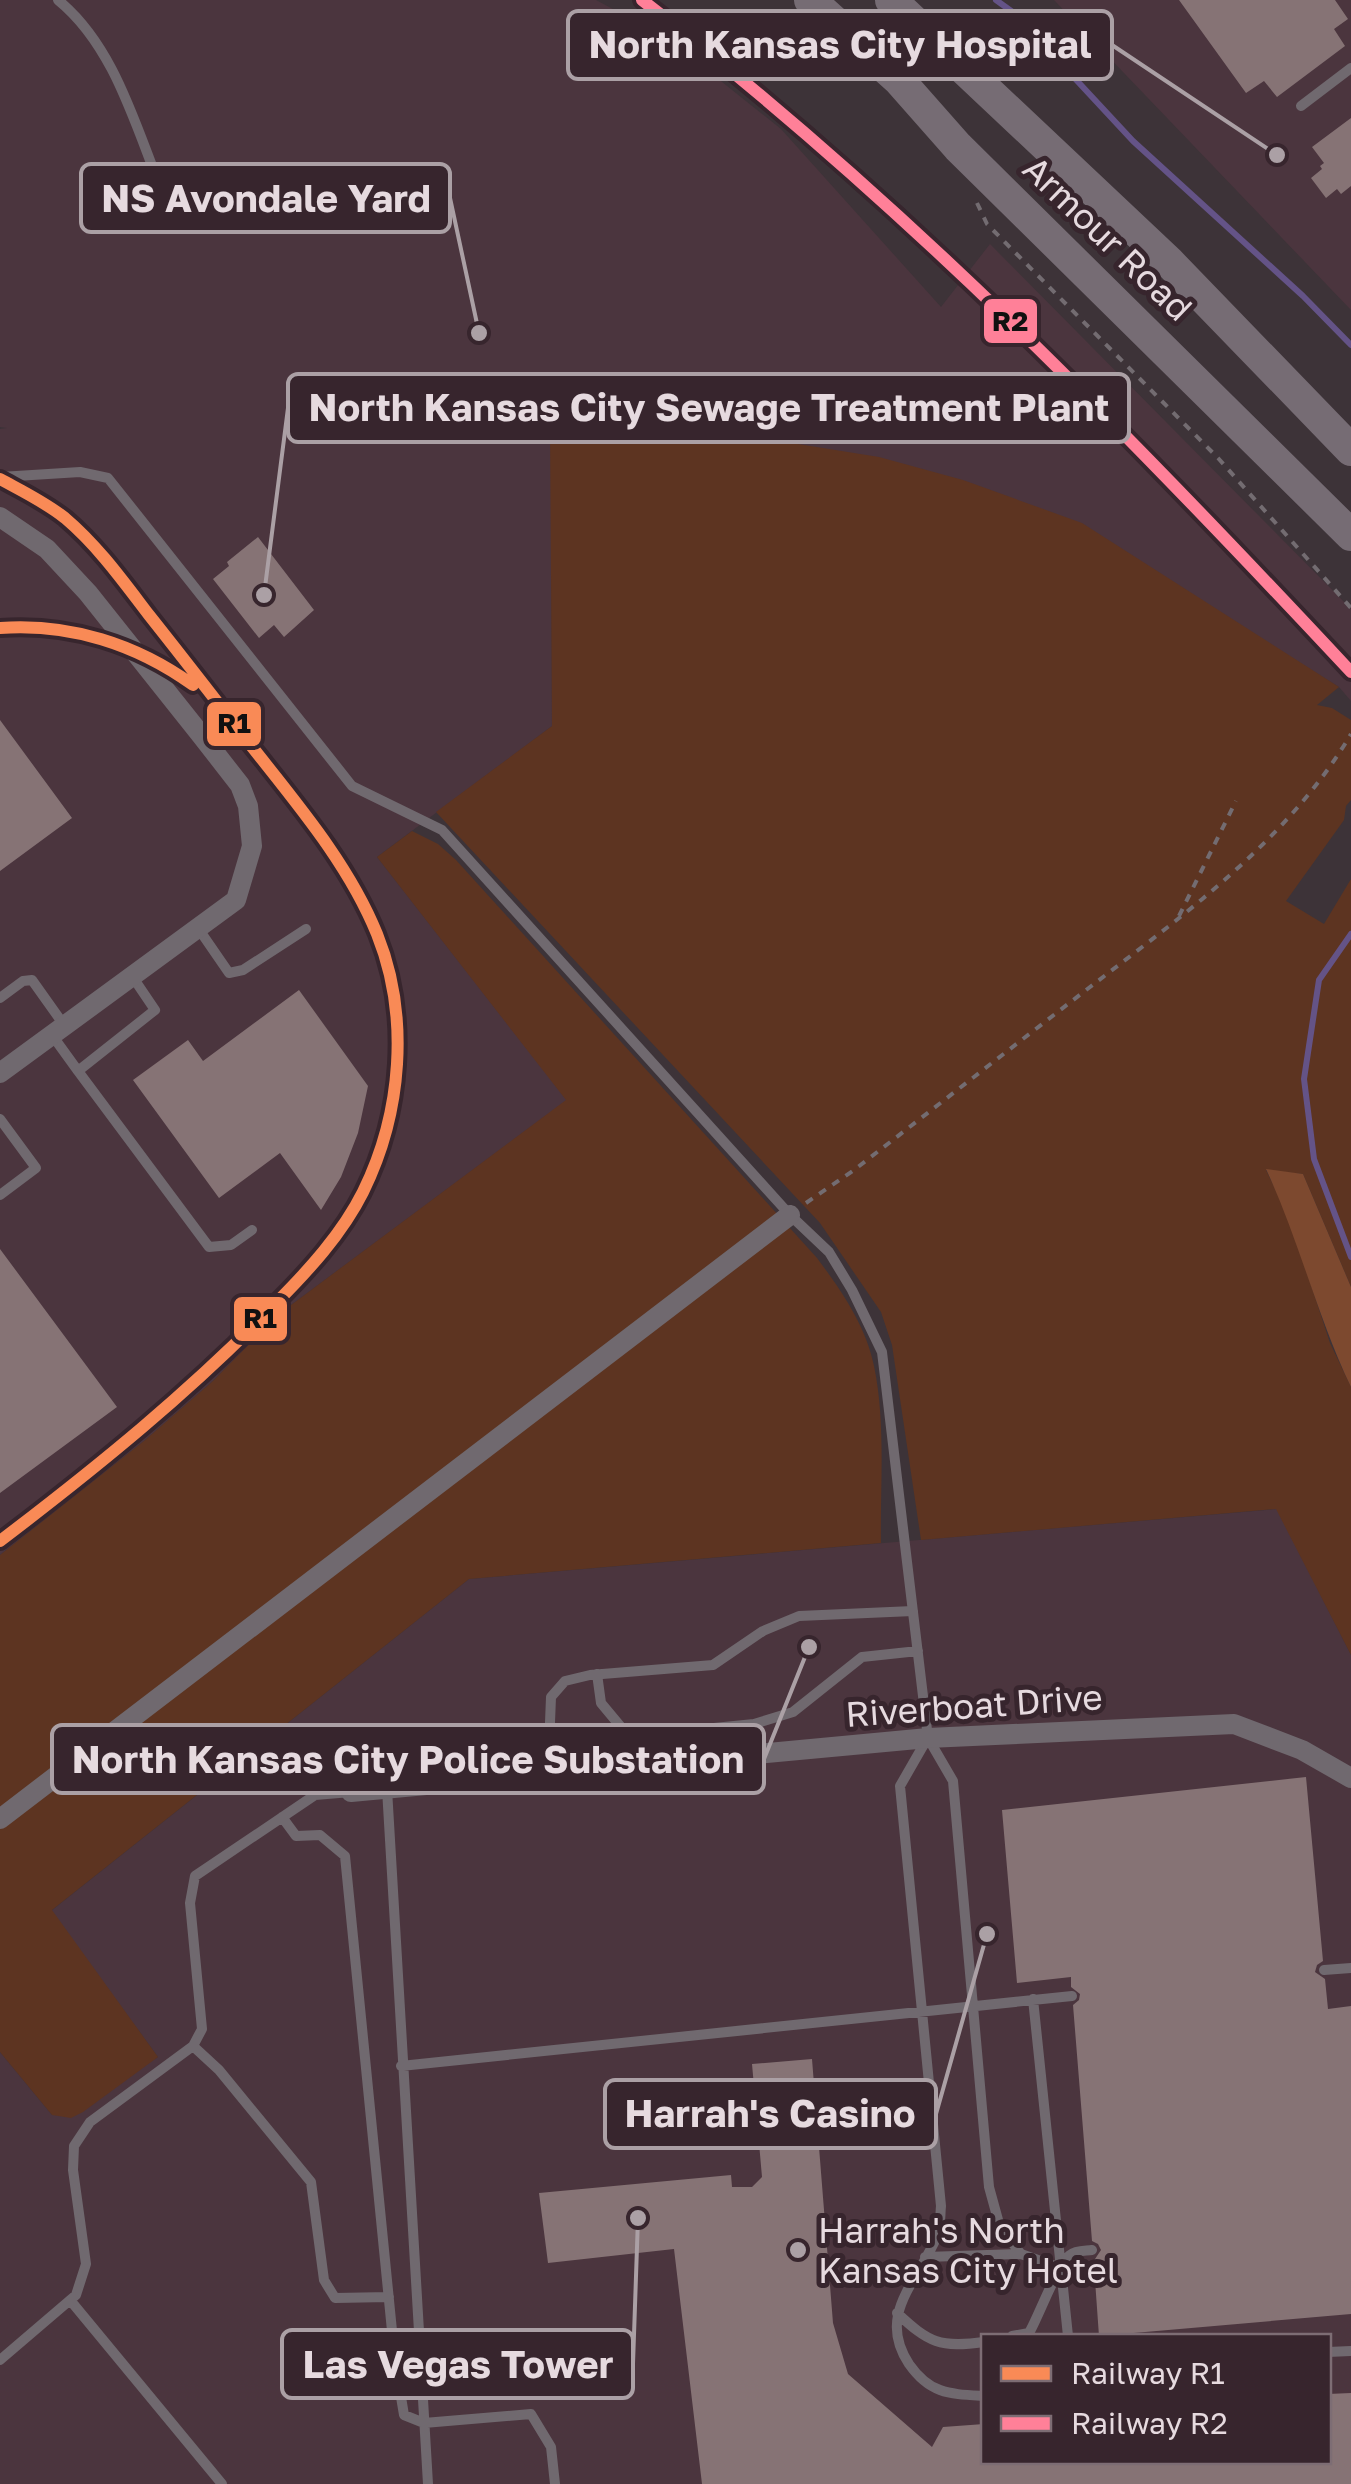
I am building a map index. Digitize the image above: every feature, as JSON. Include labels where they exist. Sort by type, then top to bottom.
[{"type":"highway","name":"Armour Road","points":[[810,0],[898,79],[958,147],[1351,535]]},
{"type":"highway","name":"Armour Road","points":[[891,0],[1169,262],[1351,450]]},
{"type":"street","points":[[0,517],[47,549],[88,593],[240,785],[252,830],[246,874],[236,900],[0,1073]]},
{"type":"street","points":[[0,1819],[790,1214]]},
{"type":"street","name":"Riverboat Drive","points":[[351,1792],[928,1738],[1234,1724],[1302,1750],[1351,1778]]},
{"type":"lane","points":[[58,0],[98,42],[166,201]]},
{"type":"lane","points":[[1302,106],[1351,68]]},
{"type":"lane","points":[[0,477],[80,472],[108,478],[352,786],[442,830],[790,1214],[829,1252],[852,1290],[882,1352],[928,1738],[953,1781],[988,2187],[1000,2227],[1022,2254]]},
{"type":"lane","points":[[198,928],[229,973],[243,970],[306,929]]},
{"type":"lane","points":[[78,1072],[155,1010],[132,976]]},
{"type":"lane","points":[[0,998],[32,980],[78,1072],[209,1247],[232,1245],[252,1230]]},
{"type":"lane","points":[[0,1119],[36,1168],[0,1195]]},
{"type":"lane","points":[[548,1773],[551,1697],[566,1681],[597,1674],[713,1666],[763,1631],[799,1616],[913,1611]]},
{"type":"lane","points":[[597,1674],[601,1703],[626,1733],[644,1735],[754,1724],[774,1718],[793,1712],[862,1658],[918,1651]]},
{"type":"lane","points":[[928,1738],[900,1786],[941,2206],[939,2234],[896,2313],[898,2347],[922,2382],[953,2394],[981,2396]]},
{"type":"lane","points":[[386,1788],[428,2484]]},
{"type":"lane","points":[[0,2360],[76,2294],[86,2264],[73,2170],[74,2146],[90,2122],[193,2046],[202,2029],[190,1904],[195,1876],[315,1795],[351,1792]]},
{"type":"lane","points":[[282,1818],[296,1836],[320,1835],[344,1856],[404,2415],[424,2423],[532,2414],[551,2447],[556,2484]]},
{"type":"lane","points":[[1324,1970],[1351,1968]]},
{"type":"lane","points":[[401,2066],[1072,1996]]},
{"type":"lane","points":[[1033,1999],[1068,2334]]},
{"type":"lane","points":[[193,2046],[220,2070],[311,2182],[324,2280],[335,2298],[389,2297]]},
{"type":"lane","points":[[1023,2334],[1029,2333],[1060,2266],[1072,2252],[1092,2250]]},
{"type":"lane","points":[[925,2258],[1022,2254],[1075,2273],[1094,2271]]},
{"type":"lane","points":[[70,2300],[222,2484]]},
{"type":"lane","points":[[896,2313],[924,2338],[956,2346],[981,2342]]},
{"type":"path","points":[[973,196],[987,224],[1206,445],[1351,608]]},
{"type":"path","points":[[790,1214],[854,1170],[1177,920],[1284,822],[1328,773],[1351,734]]},
{"type":"path","points":[[1177,920],[1236,800]]},
{"type":"shaded area","points":[[0,0],[596,0],[667,38],[781,129],[941,307],[990,244],[1351,609],[1351,701],[1339,687],[1267,643],[551,424],[552,726],[377,857],[567,1100],[279,1314],[213,1381],[144,1441],[0,1555],[0,429],[7,428],[0,427]]},
{"type":"shaded area","points":[[1054,0],[1351,0],[1351,310]]},
{"type":"shaded area","points":[[550,424],[698,428],[879,457],[963,480],[1082,523],[1339,687],[1317,705],[1332,708],[1351,720],[1351,800],[1344,820],[1286,901],[1324,924],[1351,879],[1351,1287],[1303,1174],[1266,1170],[1289,1218],[1330,1343],[1351,1387],[1351,1655],[1276,1509],[921,1540],[892,1345],[881,1312],[820,1223],[436,812],[552,726]]},
{"type":"shaded area","points":[[412,831],[438,844],[456,860],[817,1258],[843,1296],[865,1337],[878,1388],[881,1543],[469,1579],[52,1910],[158,2057],[83,2112],[71,2118],[52,2115],[0,2052],[0,1555],[144,1441],[213,1381],[279,1314],[566,1100],[377,857]]},
{"type":"shaded area","points":[[1266,1169],[1303,1174],[1351,1287],[1351,1387],[1328,1333]]},
{"type":"shaded area","points":[[1277,1509],[1351,1655],[1351,2484],[0,2484],[0,2052],[52,2115],[158,2057],[51,1911],[469,1579]]},
{"type":"building","points":[[1179,0],[1335,0],[1348,19],[1334,29],[1345,46],[1277,97],[1264,81],[1246,93]]},
{"type":"building","points":[[1351,118],[1351,186],[1341,194],[1337,189],[1326,198],[1311,178],[1324,163],[1312,147]]},
{"type":"building","points":[[258,537],[314,610],[284,637],[274,625],[259,638],[213,579]]},
{"type":"building","points":[[0,720],[72,818],[0,871]]},
{"type":"building","points":[[299,990],[368,1086],[358,1133],[341,1177],[321,1210],[280,1153],[219,1198],[133,1080],[188,1040],[203,1061]]},
{"type":"building","points":[[0,1249],[117,1407],[0,1493]]},
{"type":"building","points":[[1306,1777],[1323,1961],[1315,1972],[1325,1979],[1328,2009],[1351,2006],[1351,2314],[1099,2334],[1095,2280],[1103,2271],[1093,2262],[1101,2250],[1092,2241],[1073,2005],[1080,1994],[1071,1987],[1071,1977],[1017,1983],[1002,1810]]},
{"type":"building","points":[[812,2059],[833,2323],[848,2374],[932,2447],[943,2427],[981,2424],[981,2464],[1331,2464],[1331,2394],[1351,2393],[1351,2484],[702,2484],[674,2249],[548,2263],[539,2193],[731,2175],[732,2187],[752,2187],[762,2177],[752,2064]]},
{"type":"waterway","points":[[996,0],[1014,13],[1133,141],[1351,345]]},
{"type":"waterway","points":[[1351,934],[1319,980],[1304,1079],[1314,1159],[1351,1257]]},
{"type":"rail line","name":"R2","points":[[642,0],[738,76],[922,237],[1183,494],[1351,672]]},
{"type":"rail line","name":"R1","points":[[0,479],[57,512],[99,552],[317,830],[350,880],[377,934],[394,998],[397,1031],[397,1064],[386,1130],[363,1192],[335,1237],[243,1336],[176,1398],[0,1541]]},
{"type":"rail line","name":"R1","points":[[0,628],[52,629],[101,639],[149,658],[193,685]]},
{"type":"place","name":"North Kansas City Hospital","points":[[1277,155]]},
{"type":"place","name":"NS Avondale Yard","points":[[479,333]]},
{"type":"place","name":"North Kansas City Sewage Treatment Plant","points":[[264,595]]},
{"type":"place","name":"North Kansas City Police Substation","points":[[809,1647]]},
{"type":"place","name":"Harrah's Casino","points":[[987,1934]]},
{"type":"place","name":"Las Vegas Tower","points":[[638,2218]]},
{"type":"place","name":"Harrah's North Kansas City Hotel","points":[[798,2250]]}]
